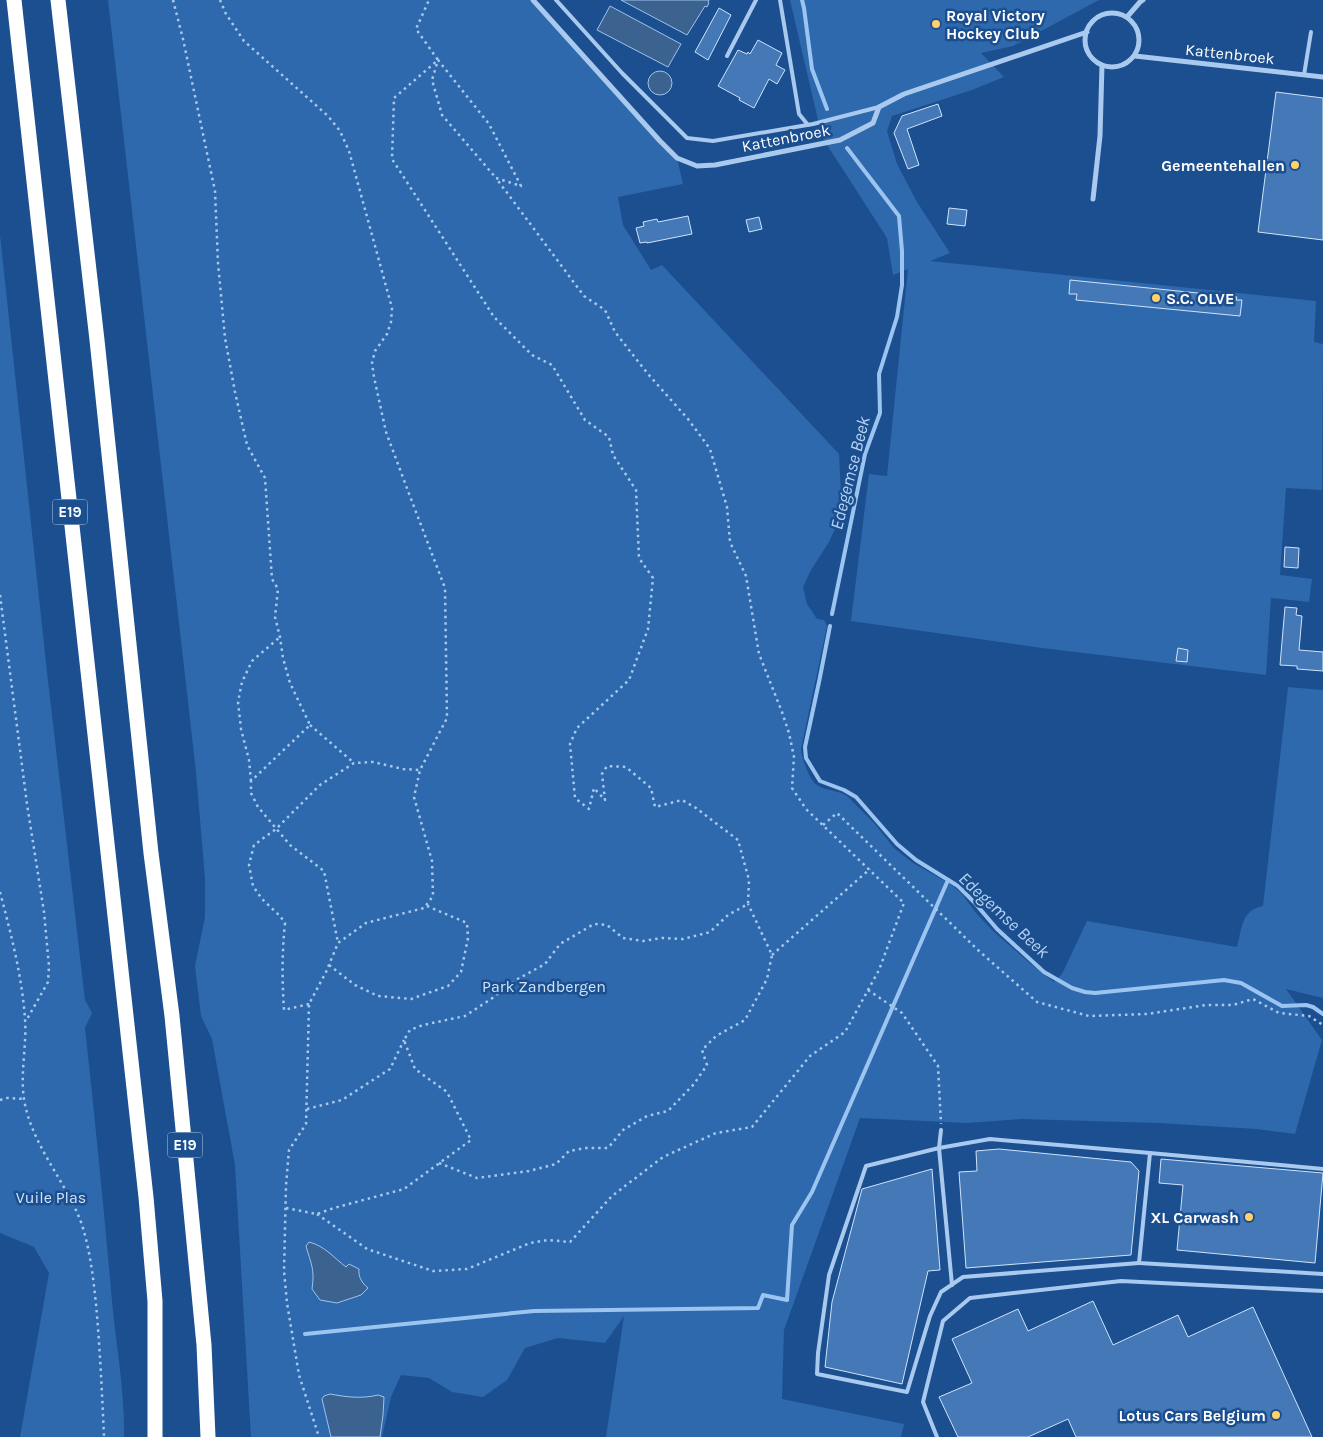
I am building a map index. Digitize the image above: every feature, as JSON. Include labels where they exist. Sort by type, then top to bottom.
[{"type":"highway","name":"E19","points":[[14,0],[145,1187],[155,1302],[155,1437]]},
{"type":"highway","name":"E19","points":[[58,0],[97,340],[151,853],[172,1016],[204,1345],[208,1437]]},
{"type":"street","name":"Kattenbroek","points":[[533,0],[660,141],[677,158],[697,166],[714,165],[840,140],[873,124],[879,107]]},
{"type":"street","points":[[1127,17],[1143,0]]},
{"type":"street","points":[[1118,14],[1127,17],[1138,31],[1138,49],[1135,56],[1128,63],[1120,67],[1102,66],[1094,61],[1089,54],[1086,46],[1086,32],[1093,21],[1101,16],[1118,14]]},
{"type":"street","points":[[879,107],[904,94],[1086,32]]},
{"type":"street","name":"Kattenbroek","points":[[1135,56],[1323,77]]},
{"type":"street","points":[[1093,199],[1100,136],[1102,66]]},
{"type":"lane","points":[[556,0],[622,72],[688,138],[713,141],[808,125],[879,107]]},
{"type":"lane","points":[[727,56],[756,0]]},
{"type":"lane","points":[[780,0],[800,114],[808,125]]},
{"type":"lane","points":[[1304,75],[1311,32]]},
{"type":"lane","points":[[941,1130],[939,1148],[952,1285]]},
{"type":"lane","points":[[1323,1169],[990,1139],[939,1148],[866,1166],[829,1275],[817,1374],[907,1392],[930,1316],[941,1292],[963,1277],[1139,1263],[1323,1274]]},
{"type":"lane","points":[[1139,1263],[1150,1153]]},
{"type":"lane","points":[[937,1437],[923,1402],[943,1321],[970,1298],[1120,1281],[1323,1291]]},
{"type":"path","points":[[173,0],[215,191],[218,263],[225,338],[235,392],[247,445],[265,478],[272,579],[278,589],[275,617],[283,658],[290,682],[310,725],[354,763]]},
{"type":"path","points":[[220,0],[226,14],[244,41],[328,116],[340,131],[349,151],[392,308],[391,322],[387,334],[375,351],[372,363],[386,432],[446,588],[447,718],[420,770],[414,797],[432,861],[433,896],[424,908],[366,923],[338,943],[309,1004],[306,1124],[289,1150],[286,1185],[284,1271],[287,1303],[299,1375],[319,1437]]},
{"type":"path","points":[[429,0],[416,29],[489,124],[521,186],[496,178]]},
{"type":"path","points":[[286,1208],[316,1214],[367,1249],[433,1271],[467,1269],[530,1243],[548,1240],[570,1242],[612,1196],[663,1157],[716,1133],[752,1127],[810,1056],[845,1032],[879,970],[904,903],[806,809],[792,788],[794,757],[789,733],[759,654],[746,576],[730,542],[727,507],[710,449],[688,419],[648,374],[615,332],[605,310],[584,296],[496,178],[442,115],[432,80],[438,60]]},
{"type":"path","points":[[438,60],[394,98],[392,159],[494,317],[532,355],[552,365],[584,420],[609,437],[613,455],[636,490],[639,558],[652,578],[648,629],[629,680],[577,728],[570,744],[575,798],[589,809],[594,788],[604,800],[602,774],[607,766],[626,768],[651,788],[655,807],[682,800],[696,808],[738,840],[749,880],[748,904],[772,954],[767,979],[745,1020],[716,1036],[702,1050],[707,1065],[694,1084],[668,1111],[647,1116],[623,1130],[608,1148],[586,1148],[569,1151],[556,1164],[529,1172],[477,1178],[439,1163]]},
{"type":"path","points":[[0,595],[26,795],[44,912],[49,966],[48,982],[25,1022]]},
{"type":"path","points":[[280,637],[252,661],[242,682],[238,702],[241,729],[249,760],[251,793],[258,807],[290,845],[324,871],[338,943]]},
{"type":"path","points":[[250,781],[310,725]]},
{"type":"path","points":[[309,1004],[284,1010],[282,954],[285,922],[262,899],[253,886],[249,865],[254,845],[276,829],[320,786],[354,763],[373,762],[403,769],[420,770]]},
{"type":"path","points":[[823,825],[837,813],[979,952],[1037,1002],[1089,1016],[1147,1014],[1206,1005],[1234,1005],[1253,999],[1279,1013],[1309,1016],[1323,1025]]},
{"type":"path","points":[[772,954],[870,869]]},
{"type":"path","points":[[0,892],[22,986],[25,1022],[22,1072],[24,1099],[31,1125],[68,1193],[89,1249],[98,1323],[104,1437]]},
{"type":"path","points":[[307,1109],[342,1100],[390,1068],[410,1030],[422,1025],[465,1016],[516,980],[545,964],[560,944],[594,924],[607,925],[623,938],[643,941],[662,938],[683,939],[710,932],[728,915],[748,904]]},
{"type":"path","points":[[329,965],[355,985],[378,996],[411,999],[448,986],[461,972],[468,938],[467,924],[427,906]]},
{"type":"path","points":[[868,990],[902,1013],[938,1066],[941,1130]]},
{"type":"path","points":[[316,1214],[404,1189],[471,1140],[447,1092],[415,1070],[404,1040]]},
{"type":"path","points":[[0,1100],[7,1098],[24,1099]]},
{"type":"green space","name":"Park Zandbergen","points":[[108,0],[533,0],[677,158],[683,184],[618,197],[623,225],[651,270],[662,265],[839,454],[841,495],[839,520],[829,542],[811,570],[803,587],[807,604],[817,619],[824,620],[827,626],[801,749],[809,774],[817,785],[847,796],[874,823],[894,848],[913,863],[952,885],[994,932],[1054,982],[1062,974],[1087,921],[1237,947],[1246,916],[1256,908],[1263,906],[1288,687],[1323,690],[1323,998],[1286,989],[1322,1040],[1295,1134],[1257,1129],[1158,1123],[1022,1119],[967,1123],[860,1118],[784,1330],[782,1399],[904,1424],[901,1437],[606,1437],[624,1316],[605,1343],[558,1338],[525,1348],[507,1380],[483,1397],[452,1392],[429,1378],[401,1375],[391,1397],[382,1437],[251,1437],[235,1165],[212,1039],[201,1016],[195,966],[205,917],[205,878],[196,772]]},
{"type":"green space","points":[[790,0],[1099,0],[1013,46],[981,53],[1004,77],[972,90],[892,116],[887,131],[897,164],[917,202],[950,253],[930,261],[1316,301],[1314,342],[1323,344],[1322,490],[1286,488],[1280,575],[1312,579],[1309,602],[1271,598],[1266,675],[1042,648],[851,621],[869,474],[887,476],[908,269],[893,275],[887,238],[822,137]]},
{"type":"green space","name":"Vuile Plas","points":[[0,235],[47,672],[85,1000],[92,1013],[85,1028],[122,1386],[124,1437],[20,1437],[49,1273],[34,1247],[0,1233]]},
{"type":"shaded area","points":[[621,0],[709,0],[709,3],[707,7],[705,6],[687,35]]},
{"type":"shaded area","points":[[610,6],[681,44],[668,67],[597,30]]},
{"type":"shaded area","points":[[660,71],[669,74],[672,83],[669,92],[660,95],[651,92],[648,83],[651,74]]},
{"type":"shaded area","points":[[309,1242],[325,1249],[346,1267],[349,1264],[359,1269],[361,1280],[368,1288],[361,1295],[337,1303],[320,1300],[312,1289],[313,1271],[306,1246]]},
{"type":"shaded area","points":[[330,1394],[354,1397],[378,1395],[384,1397],[380,1437],[331,1437],[322,1399]]},
{"type":"building","points":[[719,8],[731,15],[708,60],[695,52]]},
{"type":"building","points":[[758,40],[782,53],[776,65],[785,70],[777,84],[769,79],[754,108],[718,86],[738,50],[750,54]]},
{"type":"building","name":"Gemeentehallen","points":[[1276,92],[1323,98],[1323,240],[1258,232]]},
{"type":"building","points":[[938,104],[942,116],[907,129],[919,165],[908,169],[894,133],[902,116]]},
{"type":"building","points":[[949,208],[967,210],[965,226],[947,224]]},
{"type":"building","points":[[688,216],[692,234],[640,243],[636,228],[644,226],[643,222],[657,219],[658,222]]},
{"type":"building","points":[[759,217],[762,229],[749,232],[746,220]]},
{"type":"building","name":"S.C. OLVE","points":[[1070,280],[1237,297],[1236,300],[1242,300],[1240,316],[1076,300],[1077,294],[1069,294]]},
{"type":"building","points":[[1285,547],[1299,548],[1298,568],[1284,567]]},
{"type":"building","points":[[1285,607],[1297,608],[1296,615],[1302,616],[1299,650],[1323,652],[1323,671],[1297,669],[1297,666],[1280,665]]},
{"type":"building","points":[[1178,648],[1188,650],[1187,662],[1176,661]]},
{"type":"building","points":[[999,1149],[1131,1162],[1139,1171],[1131,1255],[966,1268],[959,1172],[977,1171],[976,1151]]},
{"type":"building","name":"XL Carwash","points":[[1161,1159],[1323,1173],[1315,1263],[1177,1250],[1183,1185],[1159,1183]]},
{"type":"building","points":[[932,1169],[940,1270],[928,1271],[902,1384],[825,1367],[832,1302],[862,1189]]},
{"type":"building","points":[[1093,1301],[1113,1345],[1178,1315],[1188,1337],[1253,1307],[1312,1437],[1076,1437],[1068,1419],[1028,1437],[958,1437],[939,1397],[972,1383],[952,1339],[1018,1309],[1028,1331]]},
{"type":"waterway","name":"Edegemse Beek","points":[[802,0],[812,69],[827,109]]},
{"type":"waterway","name":"Edegemse Beek","points":[[832,614],[865,454],[880,413],[879,374],[897,317],[902,285],[899,216],[847,148]]},
{"type":"waterway","name":"Edegemse Beek","points":[[830,626],[805,747],[806,758],[820,781],[844,790],[856,797],[897,844],[916,860],[958,886],[997,929],[1044,972],[1072,988],[1095,993],[1224,980],[1241,983],[1282,1006],[1306,1005],[1313,1007],[1323,1014]]},
{"type":"waterway","points":[[305,1334],[534,1311],[758,1308],[763,1295],[787,1300],[792,1225],[812,1192],[948,880]]},
{"type":"place","name":"Royal Victory Hockey Club","points":[[936,24]]},
{"type":"place","name":"Gemeentehallen","points":[[1295,165]]},
{"type":"place","name":"S.C. OLVE","points":[[1156,298]]},
{"type":"place","name":"XL Carwash","points":[[1249,1217]]},
{"type":"place","name":"Lotus Cars Belgium","points":[[1276,1415]]}]
